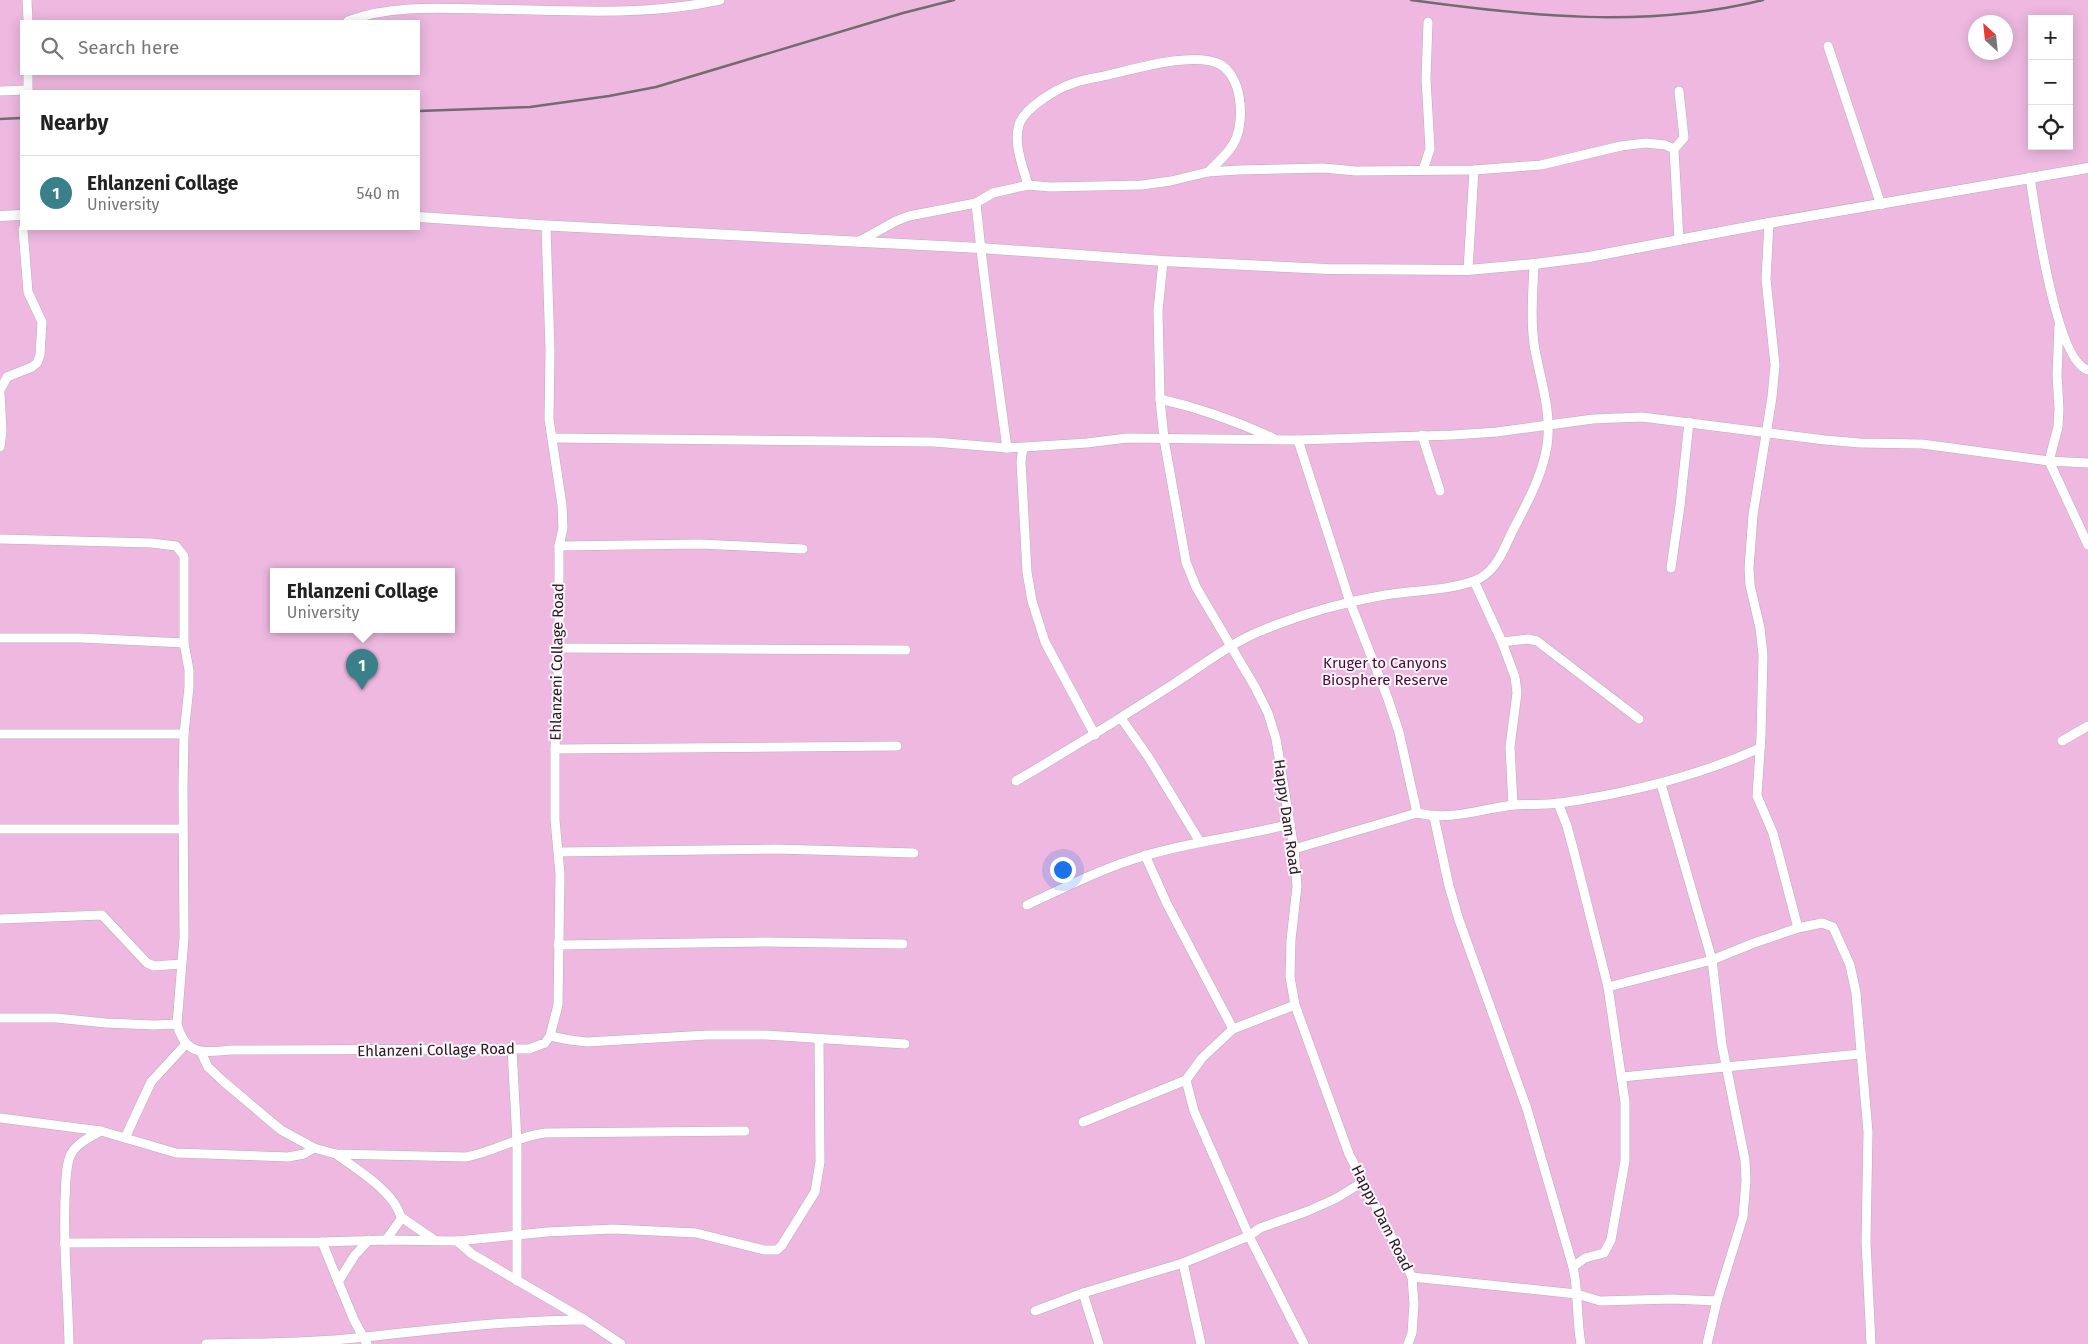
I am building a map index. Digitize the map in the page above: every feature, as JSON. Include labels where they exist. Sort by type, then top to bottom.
[{"type":"street","points":[[27,0],[28,20]]},
{"type":"street","points":[[351,20],[364,16],[417,8],[651,9],[690,6],[720,0]]},
{"type":"street","points":[[1423,170],[1430,149],[1426,78],[1428,22]]},
{"type":"street","points":[[1828,46],[1881,205]]},
{"type":"street","points":[[1028,185],[1019,153],[1018,133],[1021,122],[1028,112],[1051,94],[1072,83],[1184,59],[1217,62],[1226,68],[1237,86],[1240,96],[1241,125],[1238,138],[1230,151],[1208,172]]},
{"type":"street","points":[[28,75],[28,90]]},
{"type":"street","points":[[0,91],[20,90]]},
{"type":"street","points":[[1679,91],[1684,138],[1674,149],[1679,240]]},
{"type":"street","points":[[856,243],[896,220],[976,204],[993,193],[1028,185],[1059,187],[1142,185],[1171,181],[1208,172],[1324,168],[1356,171],[1474,170],[1541,165],[1621,146],[1646,143],[1665,145],[1674,149]]},
{"type":"street","points":[[420,217],[546,226],[980,248],[1163,261],[1326,269],[1468,270],[1589,257],[1768,223],[2088,168]]},
{"type":"street","points":[[1468,270],[1474,170]]},
{"type":"street","points":[[2030,177],[2044,259],[2059,325],[2076,360],[2082,367],[2088,370]]},
{"type":"street","points":[[976,204],[991,339],[1007,448]]},
{"type":"street","points":[[0,216],[20,215]]},
{"type":"street","points":[[1768,223],[1766,279],[1775,365],[1767,432],[1753,515],[1749,568],[1750,585],[1760,628],[1763,654],[1757,796],[1773,832],[1798,928]]},
{"type":"street","name":"Ehlanzeni Collage Road","points":[[201,1052],[232,1050],[512,1049],[536,1047],[546,1043],[550,1036],[558,1005],[560,874],[554,820],[560,546],[563,528],[562,505],[549,419],[550,350],[546,226]]},
{"type":"street","points":[[0,447],[2,431],[0,391],[7,377],[32,367],[37,363],[40,355],[42,322],[28,292],[22,230]]},
{"type":"street","name":"Happy Dam Road","points":[[1163,261],[1158,311],[1160,399],[1164,439],[1186,562],[1196,587],[1268,713],[1276,739],[1294,849],[1297,886],[1291,940],[1290,977],[1295,1005],[1349,1154],[1412,1277],[1414,1304],[1408,1344]]},
{"type":"street","points":[[1016,781],[1095,735],[1231,646],[1277,624],[1350,602],[1386,595],[1449,587],[1474,581],[1483,577],[1494,567],[1537,482],[1544,460],[1549,426],[1544,387],[1534,342],[1534,264]]},
{"type":"street","points":[[2059,325],[2057,375],[2058,427],[2049,461],[2088,545]]},
{"type":"street","points":[[1160,399],[1192,406],[1229,418],[1275,440]]},
{"type":"street","points":[[552,438],[934,442],[1022,448],[1127,438],[1298,440],[1497,432],[1607,417],[1642,417],[1860,443],[1922,444],[2049,461],[2088,463]]},
{"type":"street","points":[[1671,568],[1689,422]]},
{"type":"street","points":[[1422,435],[1440,491]]},
{"type":"street","points":[[1298,440],[1350,602],[1399,732],[1417,814]]},
{"type":"street","points":[[1022,448],[1027,572],[1032,601],[1045,642],[1095,735]]},
{"type":"street","points":[[0,539],[151,543],[176,546],[184,556],[184,643],[189,670],[189,686],[184,734],[182,828],[184,938],[177,1024],[180,1035],[186,1044],[201,1052],[208,1067],[281,1130],[314,1148],[336,1154],[466,1157],[482,1154],[528,1135],[545,1133],[745,1131]]},
{"type":"street","points":[[560,546],[700,544],[803,548]]},
{"type":"street","points":[[1474,581],[1510,661],[1517,693],[1510,746],[1513,805]]},
{"type":"street","points":[[0,638],[81,638],[184,643]]},
{"type":"street","points":[[1502,642],[1528,639],[1537,642],[1638,719]]},
{"type":"street","points":[[559,648],[906,650]]},
{"type":"street","points":[[1121,718],[1149,758],[1200,842]]},
{"type":"street","points":[[2062,741],[2088,726]]},
{"type":"street","points":[[0,734],[184,734]]},
{"type":"street","points":[[555,749],[897,746]]},
{"type":"street","points":[[1294,849],[1417,814],[1434,817],[1457,816],[1513,805],[1558,803],[1661,784],[1735,759],[1760,748]]},
{"type":"street","points":[[1661,784],[1712,960],[1718,1019],[1745,1160],[1746,1196],[1743,1217],[1717,1301],[1707,1344]]},
{"type":"street","points":[[1558,803],[1567,826],[1608,987],[1625,1102],[1625,1161],[1609,1247],[1604,1253],[1585,1258],[1573,1267]]},
{"type":"street","points":[[1434,817],[1449,886],[1459,920],[1527,1109],[1573,1267],[1581,1344]]},
{"type":"street","points":[[1027,905],[1104,870],[1144,855],[1200,842],[1260,832],[1290,824]]},
{"type":"street","points":[[0,829],[182,828]]},
{"type":"street","points":[[559,852],[776,849],[914,853]]},
{"type":"street","points":[[1144,855],[1167,904],[1233,1030]]},
{"type":"street","points":[[0,919],[102,915],[147,963],[154,966],[181,964]]},
{"type":"street","points":[[1608,987],[1712,960],[1798,928],[1822,923],[1833,927],[1854,978],[1868,1132],[1866,1242],[1871,1344]]},
{"type":"street","points":[[558,945],[765,942],[903,944]]},
{"type":"street","points":[[1083,1122],[1186,1080],[1202,1058],[1233,1030],[1295,1005]]},
{"type":"street","points":[[0,1018],[56,1018],[144,1024],[177,1024]]},
{"type":"street","points":[[550,1036],[587,1042],[707,1035],[766,1035],[905,1044]]},
{"type":"street","points":[[64,1243],[457,1241],[613,1229],[696,1233],[764,1250],[777,1250],[815,1192],[820,1162],[819,1039]]},
{"type":"street","points":[[125,1138],[151,1082],[186,1044]]},
{"type":"street","points":[[512,1049],[516,1141],[517,1281]]},
{"type":"street","points":[[1622,1077],[1860,1054]]},
{"type":"street","points":[[1186,1080],[1194,1111],[1249,1236],[1304,1344]]},
{"type":"street","points":[[0,1118],[101,1131],[164,1150],[200,1155],[297,1156],[314,1148]]},
{"type":"street","points":[[69,1344],[64,1243],[66,1176],[70,1156],[75,1148],[101,1131]]},
{"type":"street","points":[[336,1154],[381,1189],[409,1225],[436,1241]]},
{"type":"street","points":[[1035,1311],[1083,1293],[1183,1263],[1249,1236],[1260,1228],[1308,1211],[1334,1199],[1363,1182]]},
{"type":"street","points":[[386,1240],[399,1224],[401,1217]]},
{"type":"street","points":[[338,1282],[355,1255],[369,1240]]},
{"type":"street","points":[[457,1241],[472,1254],[585,1320],[622,1344]]},
{"type":"street","points":[[322,1242],[338,1282],[366,1341]]},
{"type":"street","points":[[1183,1263],[1201,1344]]},
{"type":"street","points":[[1412,1277],[1577,1294],[1600,1301],[1672,1299],[1717,1301]]},
{"type":"street","points":[[1083,1293],[1099,1344]]},
{"type":"street","points":[[206,1344],[366,1341],[432,1329],[531,1321],[585,1320]]},
{"type":"green space","name":"Kruger to Canyons Biosphere Reserve","points":[[0,0],[2088,0],[2088,1344],[0,1344]]},
{"type":"railway","points":[[420,111],[530,107],[609,96],[656,87],[903,13],[954,0]]},
{"type":"railway","points":[[1411,0],[1499,11],[1587,17],[1675,14],[1719,9],[1763,0]]},
{"type":"railway","points":[[0,119],[20,118]]},
{"type":"place","name":"Ehlanzeni Collage","points":[[362,690]]}]
